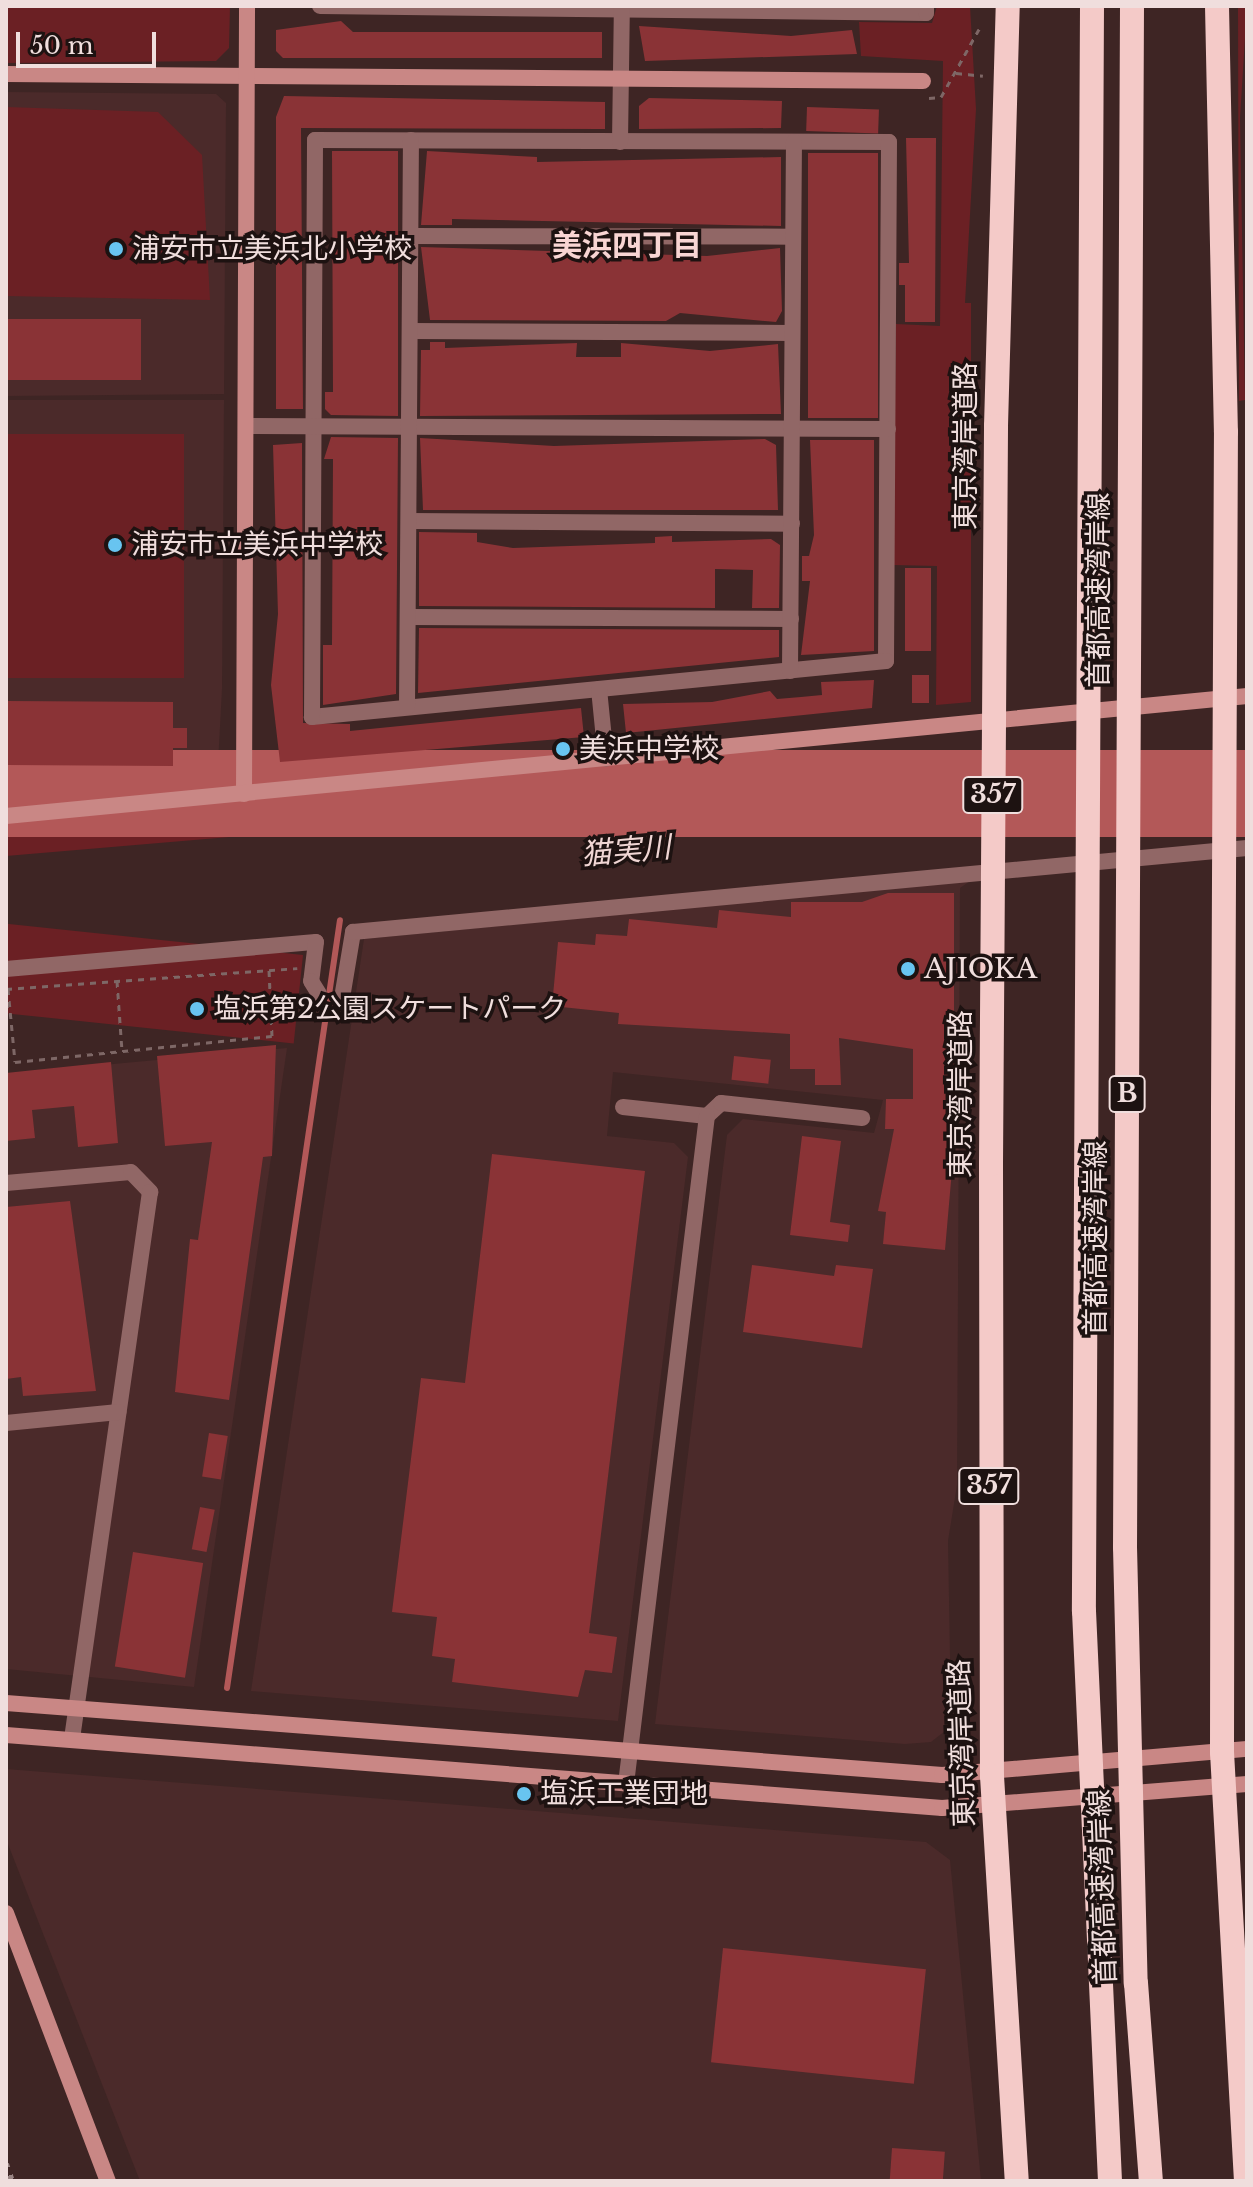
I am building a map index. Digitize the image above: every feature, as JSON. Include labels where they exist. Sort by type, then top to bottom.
[{"type":"highway","name":"東京湾岸道路","points":[[1008,6],[996,426],[991,1164],[992,1776],[1017,2181]]},
{"type":"highway","name":"首都高速湾岸線","points":[[1092,6],[1084,1611],[1110,2181]]},
{"type":"highway","name":"首都高速湾岸線","points":[[1132,6],[1125,1606],[1136,1983],[1151,2181]]},
{"type":"highway","points":[[1217,6],[1226,432],[1222,1752],[1235,1785],[1246,2181]]},
{"type":"street","points":[[244,794],[247,6]]},
{"type":"street","points":[[320,6],[824,9],[926,13],[926,6]]},
{"type":"street","points":[[620,142],[622,9]]},
{"type":"street","points":[[6,74],[923,81]]},
{"type":"street","points":[[315,140],[620,142],[889,142],[886,661],[312,717],[310,426],[315,140]]},
{"type":"street","points":[[407,707],[411,140]]},
{"type":"street","points":[[790,671],[794,142]]},
{"type":"street","points":[[410,236],[793,237]]},
{"type":"street","points":[[410,331],[792,333]]},
{"type":"street","points":[[247,426],[888,429]]},
{"type":"street","points":[[410,521],[792,524]]},
{"type":"street","points":[[409,617],[791,619]]},
{"type":"street","points":[[599,689],[606,759]]},
{"type":"street","points":[[6,816],[1247,696]]},
{"type":"street","points":[[343,992],[353,932],[1247,848]]},
{"type":"street","points":[[6,969],[316,942],[313,968],[319,994]]},
{"type":"street","points":[[626,1784],[707,1116],[721,1103],[862,1118]]},
{"type":"street","points":[[623,1107],[707,1116]]},
{"type":"street","points":[[6,1183],[131,1172],[150,1192],[72,1739]]},
{"type":"street","points":[[6,1423],[118,1412]]},
{"type":"street","points":[[6,1703],[992,1776],[1247,1749]]},
{"type":"street","points":[[6,1735],[626,1784],[993,1808],[1235,1785]]},
{"type":"street","points":[[6,1913],[108,2181]]},
{"type":"path","points":[[941,97],[979,29]]},
{"type":"path","points":[[956,73],[983,76]]},
{"type":"path","points":[[269,969],[272,1036],[15,1062],[7,989],[269,969],[313,968]]},
{"type":"path","points":[[117,981],[122,1051]]},
{"type":"shaded area","points":[[6,6],[230,6],[229,48],[216,61],[6,63]]},
{"type":"shaded area","points":[[937,6],[970,6],[976,109],[965,303],[971,303],[971,702],[936,705],[937,566],[893,565],[896,324],[940,326],[943,61],[861,56],[859,22],[932,23]]},
{"type":"shaded area","points":[[1238,6],[1247,6],[1240,118],[1245,400],[1239,401]]},
{"type":"shaded area","name":"浦安市立美浜北小学校","points":[[6,92],[216,94],[226,103],[224,394],[6,396]]},
{"type":"shaded area","points":[[6,107],[158,112],[202,155],[210,300],[6,296]]},
{"type":"shaded area","name":"浦安市立美浜中学校","points":[[6,400],[224,400],[222,689],[218,764],[208,776],[6,795]]},
{"type":"shaded area","points":[[6,434],[184,434],[184,678],[6,678]]},
{"type":"shaded area","points":[[413,798],[452,818],[6,856],[6,836]]},
{"type":"shaded area","points":[[970,881],[960,888],[957,1485],[948,1541],[951,1714],[959,1720],[931,1742],[905,1744],[655,1724],[727,1135],[743,1119],[874,1133],[883,1100],[613,1072],[607,1136],[674,1143],[688,1157],[618,1721],[251,1691],[364,939]]},
{"type":"shaded area","points":[[7,924],[303,955],[294,1044],[6,1013]]},
{"type":"shaded area","points":[[287,1048],[194,1687],[6,1669],[6,1074]]},
{"type":"shaded area","points":[[6,1769],[926,1842],[950,1860],[981,2181],[140,2181],[6,1839]]},
{"type":"water","points":[[6,750],[1247,750],[1247,837],[6,837]]},
{"type":"building","points":[[341,21],[353,32],[602,32],[602,58],[283,58],[276,51],[276,30]]},
{"type":"building","points":[[639,26],[791,36],[852,30],[857,54],[645,61]]},
{"type":"building","points":[[284,96],[605,102],[605,129],[301,128],[303,409],[276,409],[276,117]]},
{"type":"building","points":[[649,98],[782,101],[781,128],[639,129],[639,106]]},
{"type":"building","points":[[807,107],[879,110],[878,133],[806,131]]},
{"type":"building","points":[[906,138],[936,138],[935,322],[905,322],[905,285],[899,285],[899,263],[909,263]]},
{"type":"building","points":[[332,151],[398,151],[398,416],[331,415],[325,409],[325,392],[333,392]]},
{"type":"building","points":[[427,151],[537,157],[537,162],[781,157],[781,226],[452,219],[452,225],[421,225]]},
{"type":"building","points":[[808,153],[878,153],[878,418],[808,418]]},
{"type":"building","points":[[421,247],[707,256],[780,248],[782,311],[776,322],[680,313],[666,321],[430,320]]},
{"type":"building","points":[[6,319],[141,319],[141,380],[6,380]]},
{"type":"building","points":[[430,342],[445,342],[445,348],[577,343],[576,357],[621,357],[621,343],[710,351],[778,344],[781,414],[420,416],[421,350],[430,350]]},
{"type":"building","points":[[331,437],[398,438],[396,694],[323,705],[323,645],[332,645],[333,459],[324,459]]},
{"type":"building","points":[[420,438],[554,446],[765,439],[776,445],[778,510],[423,510]]},
{"type":"building","points":[[810,440],[874,440],[874,651],[801,655],[810,581],[802,581],[802,556],[809,556],[814,535]]},
{"type":"building","points":[[302,443],[303,723],[350,724],[350,731],[581,708],[584,737],[280,762],[271,685],[278,614],[273,445]]},
{"type":"building","points":[[419,532],[477,533],[477,542],[513,548],[655,543],[655,537],[672,536],[672,542],[771,539],[780,545],[779,608],[752,608],[753,570],[715,569],[715,608],[419,606]]},
{"type":"building","points":[[905,568],[931,568],[931,651],[905,651]]},
{"type":"building","points":[[419,628],[779,630],[779,657],[418,693]]},
{"type":"building","points":[[912,675],[929,675],[929,703],[912,703]]},
{"type":"building","points":[[874,680],[872,708],[626,733],[623,704],[712,702],[770,691],[777,699],[822,695],[821,682]]},
{"type":"building","points":[[6,701],[173,702],[173,728],[187,728],[187,748],[173,748],[173,766],[6,765]]},
{"type":"building","points":[[888,893],[954,893],[954,1147],[945,1250],[883,1244],[886,1212],[878,1211],[894,1129],[885,1129],[886,1099],[913,1099],[913,1049],[839,1038],[841,1085],[815,1085],[815,1069],[790,1069],[790,1034],[618,1024],[619,1013],[552,1006],[558,942],[595,945],[596,934],[627,936],[629,919],[717,928],[719,910],[791,917],[791,902],[862,902]]},
{"type":"building","points":[[276,1045],[272,1156],[263,1157],[229,1400],[175,1392],[190,1239],[198,1240],[212,1142],[165,1146],[157,1056]]},
{"type":"building","points":[[734,1056],[771,1060],[768,1084],[731,1080]]},
{"type":"building","points":[[111,1062],[118,1143],[78,1147],[74,1106],[32,1110],[35,1138],[6,1141],[6,1073]]},
{"type":"building","points":[[802,1136],[841,1141],[830,1222],[850,1225],[848,1242],[790,1235]]},
{"type":"building","points":[[492,1154],[645,1171],[589,1633],[617,1637],[612,1673],[585,1670],[578,1697],[452,1682],[455,1659],[432,1656],[437,1617],[392,1612],[421,1378],[465,1383]]},
{"type":"building","points":[[70,1201],[96,1391],[23,1396],[21,1377],[6,1379],[6,1207]]},
{"type":"building","points":[[752,1265],[834,1276],[836,1265],[873,1269],[862,1348],[743,1332]]},
{"type":"building","points":[[209,1433],[228,1436],[221,1479],[202,1476]]},
{"type":"building","points":[[200,1507],[215,1510],[207,1552],[192,1549]]},
{"type":"building","points":[[133,1552],[203,1563],[185,1678],[115,1667]]},
{"type":"building","points":[[723,1948],[926,1969],[914,2084],[711,2062]]},
{"type":"building","points":[[892,2148],[945,2152],[943,2181],[890,2181]]},
{"type":"waterway","points":[[227,1688],[340,920]]},
{"type":"railway","points":[[6,2164],[12,2181]]},
{"type":"place","name":"浦安市立美浜北小学校","points":[[116,249]]},
{"type":"place","name":"浦安市立美浜中学校","points":[[115,545]]},
{"type":"place","name":"美浜中学校","points":[[563,749]]},
{"type":"place","name":"AJIOKA","points":[[908,969]]},
{"type":"place","name":"塩浜第2公園スケートパーク","points":[[197,1009]]},
{"type":"place","name":"塩浜工業団地","points":[[524,1794]]},
{"type":"district","name":"美浜四丁目","points":[[627,246]]},
{"type":"water label","name":"猫実川","points":[[626,851]]}]
